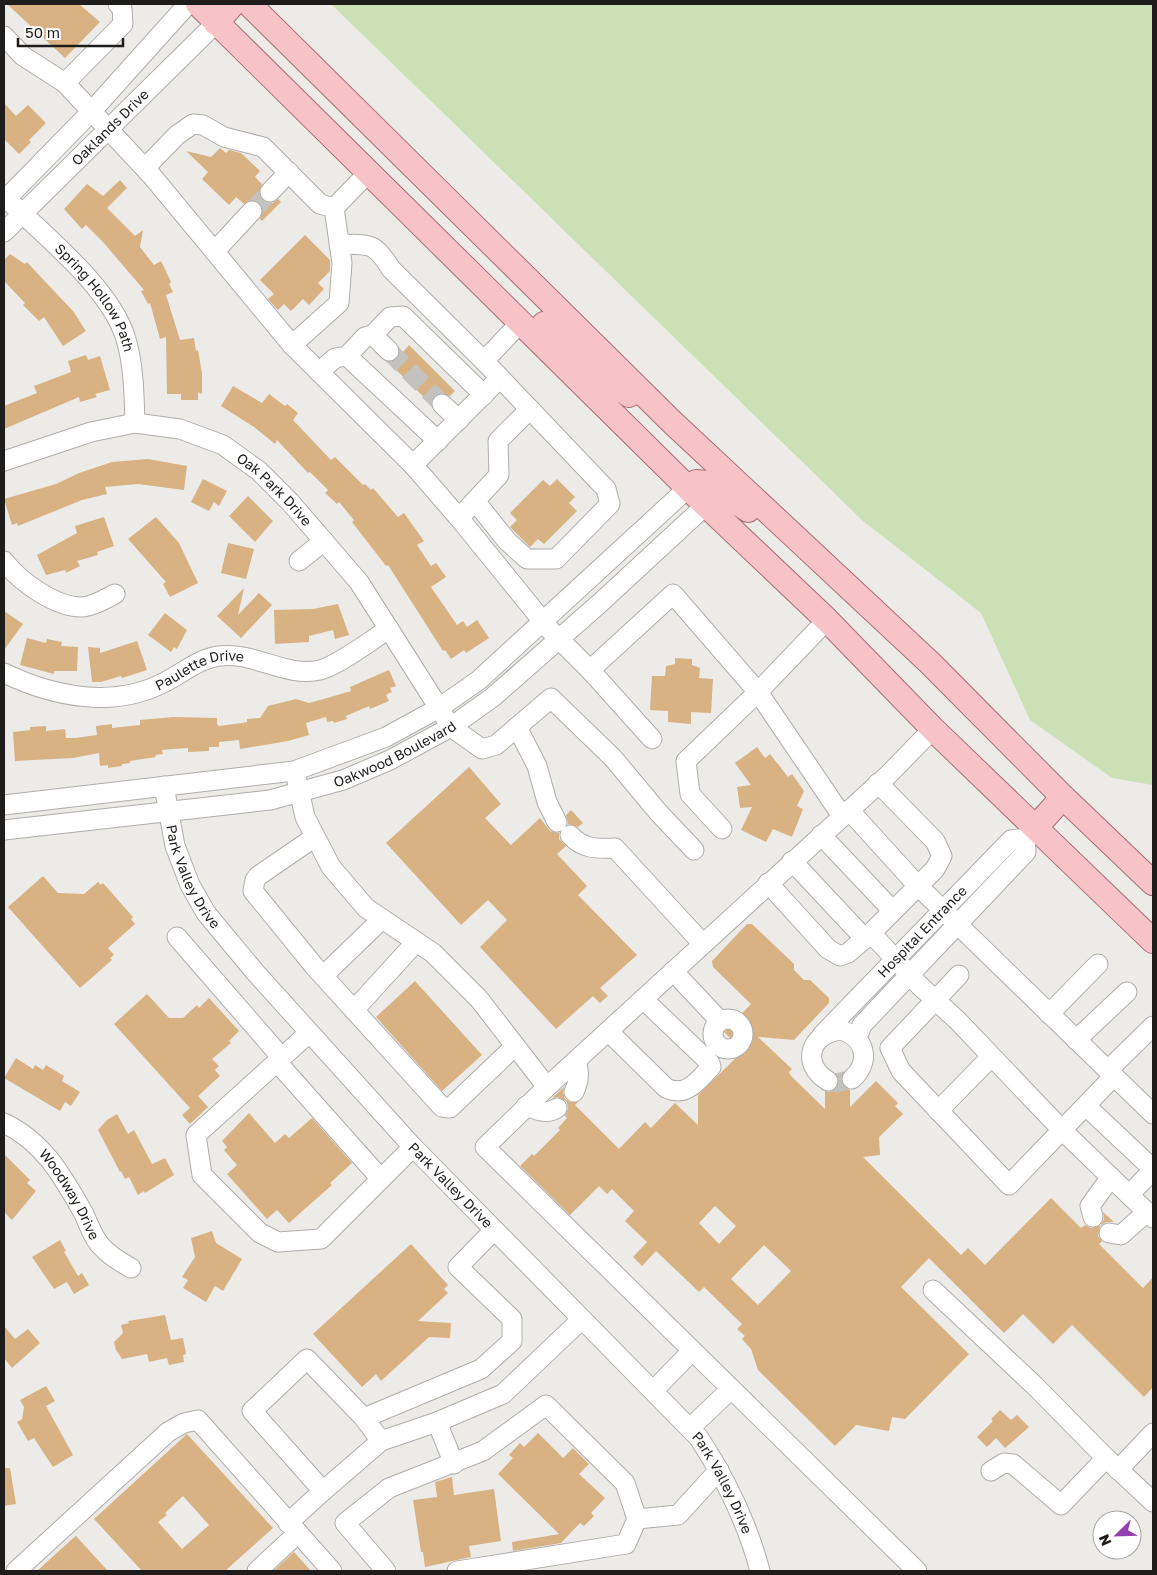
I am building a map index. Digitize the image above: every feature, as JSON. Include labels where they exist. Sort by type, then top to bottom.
[{"type":"main road","points":[[198,4],[688,488],[827,620],[1031,833],[1153,941]]},
{"type":"main road","points":[[216,23],[234,4]]},
{"type":"main road","points":[[249,4],[647,397],[930,663],[1063,797],[1153,883]]},
{"type":"main road","points":[[427,229],[471,252],[550,330],[622,392],[637,399],[647,397]]},
{"type":"main road","points":[[688,488],[696,482],[702,482],[729,495],[748,510],[904,656],[930,663]]},
{"type":"main road","points":[[1031,833],[1063,797]]},
{"type":"street","points":[[65,83],[123,24],[122,8],[118,4]]},
{"type":"street","name":"Oaklands Drive","points":[[5,198],[91,112],[188,4]]},
{"type":"street","name":"Oaklands Drive","points":[[4,232],[216,23]]},
{"type":"street","points":[[4,36],[23,56],[65,83],[145,168],[292,344],[413,465],[558,639],[590,670],[652,739]]},
{"type":"street","points":[[145,168],[177,135],[193,124],[202,125],[224,137],[263,147],[320,204],[334,208]]},
{"type":"street","points":[[270,192],[289,172]]},
{"type":"street","points":[[334,208],[368,173]]},
{"type":"street","name":"Spring Hollow Path","points":[[5,198],[101,291],[117,316],[130,356],[135,423]]},
{"type":"street","points":[[292,344],[339,303],[342,263],[334,208]]},
{"type":"street","points":[[215,251],[252,212]]},
{"type":"street","points":[[339,244],[372,245],[381,253],[391,269],[484,361],[606,488],[610,504],[556,558],[527,559],[507,541],[475,501]]},
{"type":"street","points":[[319,372],[335,358],[347,356],[365,337],[373,335],[390,317],[403,316],[484,395]]},
{"type":"street","points":[[484,361],[520,323]]},
{"type":"street","points":[[373,335],[389,351]]},
{"type":"street","points":[[347,356],[438,441]]},
{"type":"street","points":[[413,465],[500,378]]},
{"type":"street","points":[[442,404],[459,420]]},
{"type":"street","points":[[458,518],[499,475],[498,441],[530,409]]},
{"type":"street","name":"Oak Park Drive","points":[[4,461],[91,432],[135,423],[180,429],[202,436],[236,453],[266,478],[359,582],[451,727]]},
{"type":"street","name":"Oakwood Boulevard","points":[[4,805],[294,771],[386,737],[439,708],[479,680],[688,488]]},
{"type":"street","name":"Oakwood Boulevard","points":[[4,830],[257,803],[343,780],[370,768],[421,744],[451,727],[493,697],[706,505]]},
{"type":"street","points":[[299,562],[324,541]]},
{"type":"street","points":[[4,561],[28,585],[44,595],[73,606],[94,604],[116,594]]},
{"type":"street","points":[[590,670],[673,594],[758,692],[845,813],[1153,1114]]},
{"type":"street","points":[[722,829],[690,794],[686,761],[758,692],[827,620]]},
{"type":"street","name":"Paulette Drive","points":[[4,673],[36,687],[79,697],[120,698],[154,687],[192,665],[222,656],[236,655],[296,670],[320,670],[389,629]]},
{"type":"street","points":[[451,727],[482,749],[496,745],[551,698],[613,758],[658,812],[694,850]]},
{"type":"street","points":[[517,728],[537,766],[547,802],[564,829],[579,844],[594,849],[615,848],[703,944]]},
{"type":"street","points":[[917,1571],[691,1352],[484,1147],[526,1106],[878,783],[933,729]]},
{"type":"street","points":[[294,771],[305,817],[331,867],[366,908],[433,953],[479,999],[547,1087]]},
{"type":"street","points":[[768,883],[828,949],[840,956],[848,953],[868,936],[935,869],[942,856],[935,841],[878,783]]},
{"type":"street","name":"Park Valley Drive","points":[[164,786],[175,846],[206,913],[309,1033],[413,1147],[690,1428],[719,1470],[744,1525],[760,1571]]},
{"type":"street","name":"Hospital Entrance","points":[[822,1034],[896,959],[950,917],[1026,852],[1031,833]]},
{"type":"street","points":[[821,834],[893,911]]},
{"type":"street","points":[[316,837],[258,876],[255,880],[253,891],[323,976],[446,1108],[450,1108],[515,1046]]},
{"type":"street","points":[[792,861],[868,936],[896,959],[1062,1130],[1150,1215],[1121,1236],[1110,1233]]},
{"type":"street","name":"Hospital Entrance","points":[[857,1038],[862,1025],[909,974],[950,917]]},
{"type":"street","points":[[323,976],[382,919]]},
{"type":"street","points":[[177,937],[381,1179]]},
{"type":"street","points":[[354,1010],[416,942]]},
{"type":"street","points":[[1049,1014],[1098,964]]},
{"type":"street","points":[[673,971],[720,1021]]},
{"type":"street","points":[[959,975],[890,1048],[900,1071],[1009,1186],[1086,1106],[1111,1073],[1153,1026]]},
{"type":"street","points":[[1076,1040],[1127,992]]},
{"type":"street","points":[[608,1031],[666,1088],[679,1091],[690,1088],[711,1067],[710,1063],[643,999]]},
{"type":"street","points":[[828,1081],[820,1076],[812,1059],[816,1041],[822,1034],[841,1030],[857,1038],[864,1053],[864,1062],[859,1072],[852,1079]]},
{"type":"street","points":[[309,1033],[196,1135],[202,1175],[260,1233],[278,1242],[321,1239],[413,1147]]},
{"type":"street","points":[[938,1111],[991,1057]]},
{"type":"street","points":[[574,1092],[578,1083],[579,1070],[576,1061]]},
{"type":"street","points":[[526,1106],[543,1112],[552,1111],[557,1108]]},
{"type":"street","points":[[1086,1106],[1153,1170],[1130,1194]]},
{"type":"street","name":"Woodway Drive","points":[[4,1123],[26,1134],[42,1149],[67,1183],[101,1246],[112,1256],[131,1268]]},
{"type":"street","points":[[1092,1217],[1090,1206],[1112,1177]]},
{"type":"street","points":[[364,1418],[481,1369],[512,1340],[512,1319],[458,1267],[494,1230]]},
{"type":"street","points":[[933,1290],[1035,1386],[1112,1464],[1153,1502]]},
{"type":"street","points":[[257,1571],[323,1491],[381,1441],[436,1422],[503,1394],[582,1319]]},
{"type":"street","points":[[654,1390],[691,1352]]},
{"type":"street","points":[[323,1491],[252,1411],[307,1359],[364,1418],[381,1441]]},
{"type":"street","points":[[690,1428],[730,1390]]},
{"type":"street","points":[[386,1571],[344,1522],[390,1488],[483,1451],[546,1405],[625,1483],[637,1519],[626,1544],[456,1571]]},
{"type":"street","points":[[16,1571],[168,1432],[184,1423],[198,1420],[332,1571]]},
{"type":"street","points":[[436,1422],[454,1464]]},
{"type":"street","points":[[990,1471],[1004,1462],[1013,1464],[1061,1506],[1153,1433]]},
{"type":"street","points":[[637,1519],[678,1515],[719,1470]]},
{"type":"green space","points":[[331,4],[1153,4],[1153,785],[1112,778],[1030,720],[981,613],[863,521]]},
{"type":"building","points":[[7,4],[79,4],[100,22],[65,58]]},
{"type":"building","points":[[4,103],[16,116],[28,105],[46,123],[29,140],[31,142],[19,154],[4,139]]},
{"type":"building","points":[[220,148],[226,153],[229,150],[241,153],[260,171],[255,177],[262,184],[259,195],[263,200],[273,203],[278,199],[281,202],[262,221],[260,219],[263,208],[260,203],[254,200],[244,204],[236,197],[229,205],[202,179],[208,172],[186,151],[211,157]]},
{"type":"building","points":[[120,180],[127,188],[107,208],[135,236],[143,230],[140,247],[154,265],[161,261],[171,282],[169,284],[173,292],[166,295],[180,340],[194,338],[196,351],[198,350],[202,373],[202,394],[198,392],[198,400],[181,400],[181,394],[167,394],[166,337],[160,339],[150,303],[148,304],[141,291],[144,290],[103,242],[86,225],[82,229],[64,209],[87,184],[103,196]]},
{"type":"building","points":[[305,235],[330,260],[330,271],[318,283],[324,289],[309,305],[303,299],[291,311],[284,304],[278,310],[268,299],[274,294],[260,280]]},
{"type":"building","points":[[10,254],[25,264],[27,262],[73,311],[86,331],[63,346],[44,317],[39,321],[23,305],[25,303],[4,281],[4,260]]},
{"type":"building","points":[[409,345],[455,391],[450,396],[438,393],[431,404],[388,362],[397,359]]},
{"type":"building","points":[[86,355],[88,360],[100,356],[110,390],[95,394],[97,397],[80,402],[79,397],[4,429],[4,406],[37,393],[34,386],[71,372],[68,361]]},
{"type":"building","points":[[233,386],[262,403],[269,394],[285,406],[287,404],[298,413],[293,420],[331,460],[335,457],[363,485],[365,484],[371,490],[373,488],[398,517],[404,513],[424,541],[417,545],[431,566],[436,563],[446,577],[431,587],[457,625],[463,621],[467,627],[477,620],[489,638],[466,653],[464,650],[451,659],[445,650],[443,651],[388,565],[386,566],[339,502],[337,504],[325,493],[328,490],[310,472],[308,473],[277,440],[275,444],[254,427],[221,406]]},
{"type":"building","points":[[148,459],[187,466],[184,490],[138,484],[105,487],[107,494],[82,500],[18,526],[17,523],[12,525],[4,499],[56,484],[79,473],[112,462]]},
{"type":"building","points":[[203,479],[227,491],[219,506],[214,502],[209,511],[191,502]]},
{"type":"building","points":[[557,479],[575,497],[569,503],[577,511],[544,544],[538,539],[530,547],[510,527],[517,520],[510,513],[543,480],[550,486]]},
{"type":"building","points":[[248,496],[273,521],[255,542],[229,516]]},
{"type":"building","points":[[104,517],[114,546],[97,552],[98,555],[77,561],[80,566],[66,573],[65,570],[46,575],[37,555],[77,533],[75,526]]},
{"type":"building","points":[[156,517],[179,543],[198,583],[170,597],[163,584],[166,582],[128,539]]},
{"type":"building","points":[[228,543],[254,549],[246,579],[221,573]]},
{"type":"building","points":[[244,588],[238,615],[259,593],[272,605],[241,638],[217,616]]},
{"type":"building","points":[[338,604],[349,635],[335,639],[333,630],[309,636],[309,642],[275,644],[274,610],[313,609]]},
{"type":"building","points":[[4,611],[23,624],[4,650]]},
{"type":"building","points":[[165,613],[187,630],[177,649],[174,647],[171,652],[148,635]]},
{"type":"building","points":[[27,638],[46,643],[47,639],[62,642],[61,646],[78,647],[77,671],[54,671],[54,674],[20,665]]},
{"type":"building","points":[[137,641],[147,670],[122,678],[121,676],[101,682],[92,682],[88,647],[100,648],[100,653]]},
{"type":"building","points":[[675,658],[692,659],[692,665],[700,668],[699,678],[713,679],[711,713],[691,712],[691,724],[668,722],[668,711],[650,710],[652,676],[665,676],[666,666],[675,664]]},
{"type":"building","points":[[389,670],[396,686],[390,688],[392,692],[386,695],[389,701],[370,709],[369,706],[346,716],[347,719],[334,723],[333,721],[327,722],[326,717],[306,723],[309,735],[288,741],[240,749],[239,740],[219,742],[219,747],[209,747],[209,751],[188,752],[188,748],[162,750],[163,754],[155,755],[156,757],[130,761],[130,763],[122,764],[122,766],[108,768],[108,765],[100,766],[99,753],[73,758],[15,761],[13,732],[30,730],[30,727],[46,726],[46,731],[65,729],[66,738],[75,738],[97,735],[96,726],[112,724],[112,728],[140,725],[140,720],[173,717],[217,718],[219,726],[242,723],[247,722],[247,719],[260,718],[268,706],[296,699],[309,703],[351,691],[350,687]]},
{"type":"building","points":[[757,747],[765,758],[770,754],[788,777],[792,774],[804,791],[797,806],[803,809],[792,837],[773,829],[766,842],[741,830],[752,807],[740,808],[737,787],[751,785],[735,763]]},
{"type":"building","points":[[469,767],[501,804],[485,818],[511,845],[540,818],[550,831],[559,833],[559,839],[566,846],[557,854],[587,886],[578,895],[637,955],[600,988],[608,996],[600,1003],[593,996],[556,1029],[480,947],[507,920],[488,900],[461,925],[386,843]]},
{"type":"building","points":[[571,810],[583,823],[578,827],[568,824],[566,815]]},
{"type":"building","points":[[43,876],[58,893],[84,894],[98,882],[101,885],[103,883],[133,917],[131,919],[135,924],[108,948],[114,955],[110,958],[112,960],[80,988],[8,907]]},
{"type":"building","points":[[747,924],[752,924],[794,964],[794,970],[804,980],[810,980],[829,998],[829,1003],[794,1040],[758,1037],[792,1069],[789,1072],[791,1076],[825,1109],[825,1091],[832,1092],[837,1088],[839,1082],[837,1075],[842,1074],[842,1083],[850,1090],[850,1107],[876,1081],[898,1103],[895,1106],[903,1114],[879,1137],[880,1155],[863,1157],[961,1255],[968,1248],[985,1265],[1051,1198],[1081,1228],[1085,1225],[1091,1228],[1101,1225],[1104,1219],[1103,1212],[1114,1222],[1106,1222],[1100,1226],[1098,1236],[1102,1241],[1099,1244],[1143,1288],[1153,1277],[1153,1387],[1144,1397],[1072,1325],[1053,1344],[1023,1314],[1004,1333],[929,1258],[901,1287],[969,1354],[905,1419],[892,1417],[889,1431],[856,1425],[835,1446],[758,1370],[751,1349],[742,1339],[745,1336],[737,1329],[742,1324],[704,1287],[699,1292],[656,1251],[642,1266],[633,1257],[647,1242],[625,1221],[634,1211],[612,1189],[607,1194],[599,1186],[570,1215],[520,1166],[532,1154],[534,1156],[560,1130],[558,1128],[567,1118],[565,1116],[568,1109],[567,1102],[558,1097],[552,1098],[564,1087],[565,1099],[570,1102],[578,1102],[575,1105],[619,1149],[645,1122],[651,1128],[675,1103],[698,1125],[698,1095],[743,1051],[724,1032],[751,1004],[713,967],[712,961]],"holes":[[[715,1206],[736,1226],[719,1244],[699,1223]],[[764,1245],[791,1271],[758,1305],[731,1279]]]},
{"type":"building","points":[[415,981],[482,1055],[442,1091],[376,1017]]},
{"type":"building","points":[[147,994],[169,1018],[183,1018],[197,1005],[199,1008],[209,998],[239,1031],[229,1041],[231,1043],[212,1059],[219,1066],[215,1070],[220,1076],[198,1096],[208,1107],[190,1124],[182,1115],[190,1108],[114,1024]]},
{"type":"building","points":[[16,1058],[33,1069],[35,1065],[43,1070],[46,1065],[64,1076],[62,1081],[80,1092],[71,1106],[65,1102],[60,1111],[4,1078]]},
{"type":"building","points":[[249,1113],[275,1143],[285,1134],[289,1138],[312,1118],[352,1163],[330,1183],[332,1185],[289,1223],[277,1210],[267,1219],[227,1174],[237,1165],[224,1150],[227,1147],[222,1141]]},
{"type":"building","points":[[117,1114],[128,1134],[134,1130],[152,1164],[165,1158],[174,1175],[145,1193],[144,1191],[138,1195],[129,1177],[125,1179],[98,1130],[107,1120]]},
{"type":"building","points":[[4,1154],[30,1180],[27,1183],[36,1191],[12,1220],[4,1212]]},
{"type":"building","points":[[212,1231],[216,1243],[242,1259],[223,1291],[215,1286],[206,1302],[183,1288],[188,1280],[182,1277],[195,1257],[191,1238]]},
{"type":"building","points":[[60,1240],[66,1251],[64,1252],[78,1276],[82,1273],[89,1285],[74,1294],[67,1282],[54,1289],[32,1257]]},
{"type":"building","points":[[411,1244],[448,1285],[444,1289],[448,1293],[418,1321],[451,1323],[450,1338],[429,1337],[381,1381],[376,1374],[362,1387],[313,1334]]},
{"type":"building","points":[[165,1315],[171,1340],[183,1338],[186,1354],[183,1355],[184,1362],[169,1365],[167,1358],[149,1362],[147,1354],[122,1359],[116,1350],[114,1342],[123,1333],[121,1325],[129,1323],[128,1321]]},
{"type":"building","points":[[4,1326],[15,1339],[28,1329],[40,1343],[12,1368],[4,1358]]},
{"type":"building","points":[[46,1386],[55,1401],[46,1406],[73,1455],[53,1467],[34,1438],[28,1441],[17,1422],[22,1419],[24,1407],[20,1400]]},
{"type":"building","points":[[1000,1410],[1011,1420],[1017,1415],[1029,1427],[1005,1448],[996,1438],[987,1447],[977,1437],[993,1421],[991,1419]]},
{"type":"building","points":[[538,1433],[563,1458],[573,1448],[589,1464],[579,1474],[605,1498],[591,1513],[594,1516],[584,1526],[580,1523],[561,1543],[513,1551],[512,1542],[559,1534],[498,1474],[513,1458],[509,1455],[520,1443],[524,1447]]},
{"type":"building","points":[[187,1434],[273,1528],[225,1571],[142,1571],[94,1519]],"holes":[[[183,1496],[209,1525],[182,1549],[158,1522],[167,1515],[165,1513]]]},
{"type":"building","points":[[4,1468],[10,1468],[16,1504],[4,1506]]},
{"type":"building","points":[[452,1477],[454,1495],[494,1489],[501,1541],[469,1546],[471,1557],[425,1567],[413,1500],[437,1497],[435,1482]]},
{"type":"building","points":[[76,1536],[108,1571],[37,1571],[71,1540]]},
{"type":"building","points":[[294,1552],[311,1571],[273,1571]]},
{"type":"tunnel","points":[[252,211],[270,192]]},
{"type":"tunnel","points":[[389,351],[442,404]]},
{"type":"tunnel","points":[[828,1081],[836,1083],[852,1079]]}]
